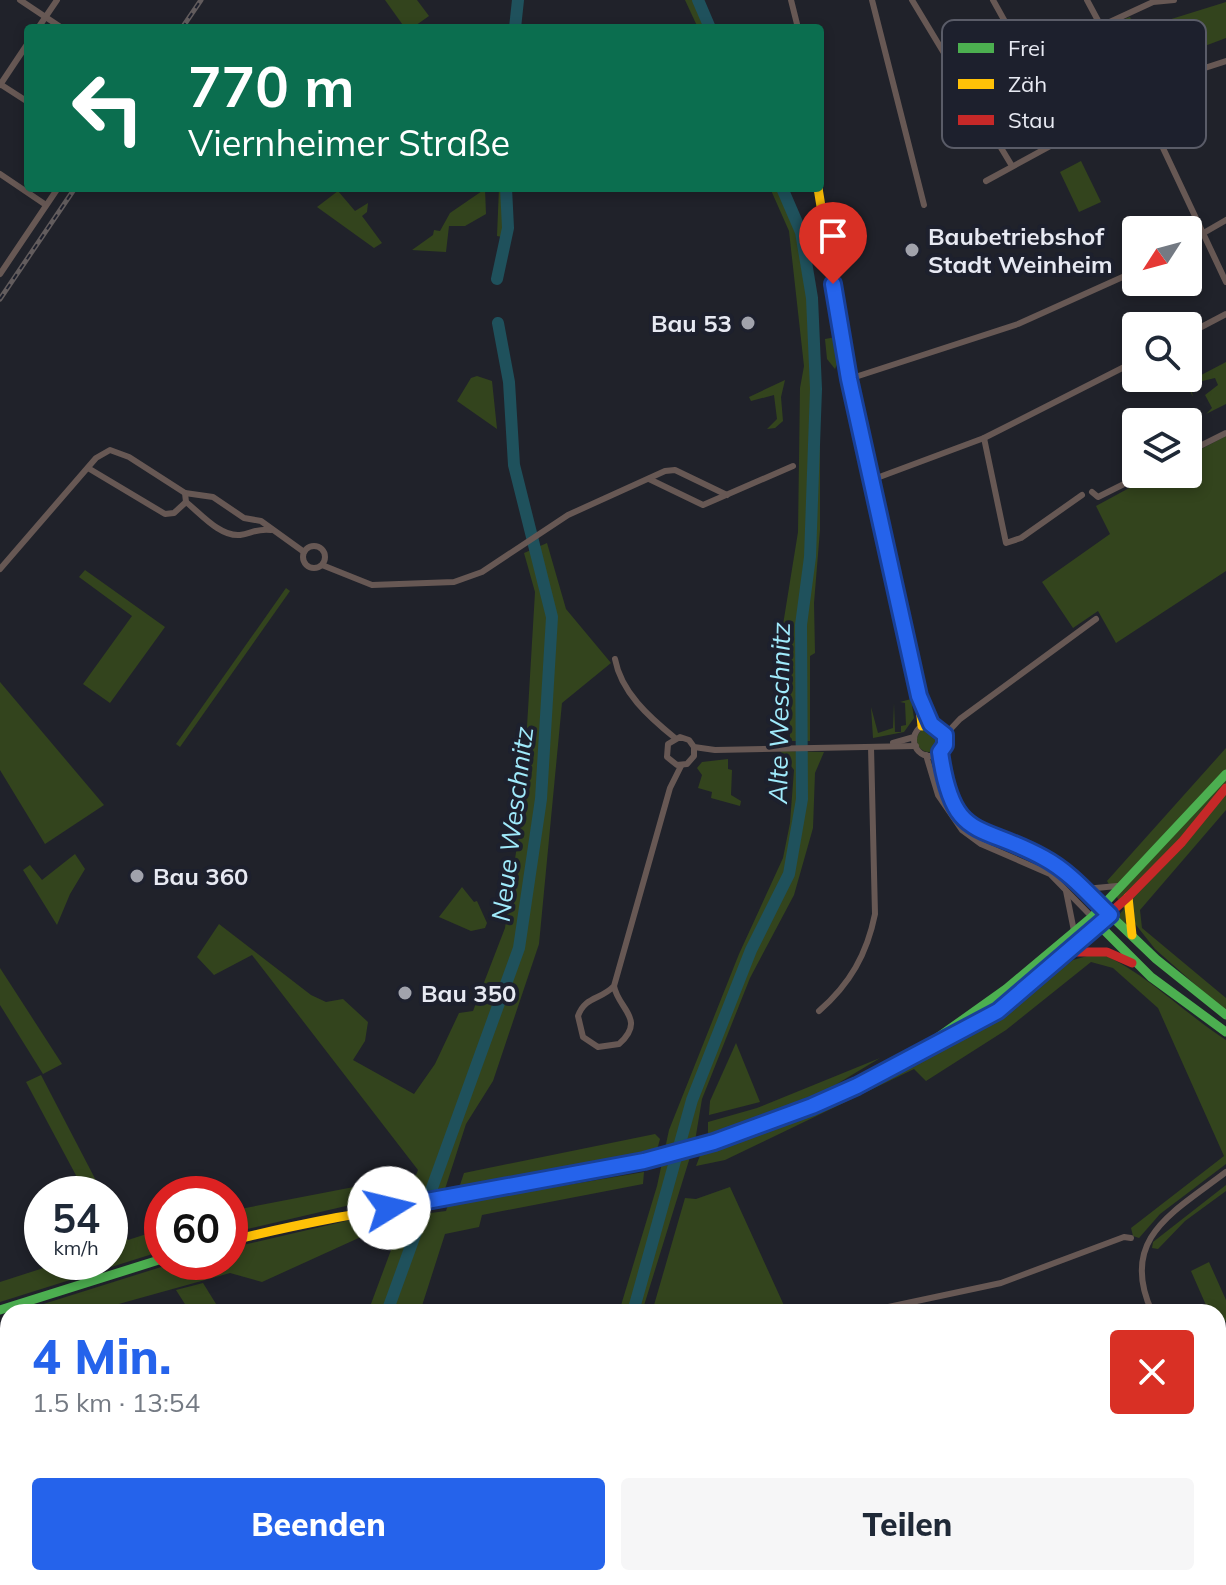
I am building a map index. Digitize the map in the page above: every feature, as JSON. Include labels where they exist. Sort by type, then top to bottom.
[{"type":"main road","points":[[819,192],[849,379],[927,725]]},
{"type":"main road","points":[[248,1236],[305,1222],[459,1197],[644,1161],[714,1142],[834,1097],[998,1011],[1069,952],[1226,774]]},
{"type":"main road","points":[[1106,911],[1128,897],[1182,842],[1226,788]]},
{"type":"main road","points":[[1128,897],[1132,937]]},
{"type":"main road","points":[[1106,911],[1132,937],[1226,1015]]},
{"type":"main road","points":[[913,1055],[1006,989],[1074,933],[1096,921]]},
{"type":"main road","points":[[1096,921],[1137,966],[1226,1032]]},
{"type":"main road","points":[[1069,952],[1107,952],[1137,966]]},
{"type":"main road","points":[[19,1304],[144,1265]]},
{"type":"street","points":[[20,0],[56,24]]},
{"type":"street","points":[[41,24],[57,0]]},
{"type":"street","points":[[791,0],[797,24]]},
{"type":"street","points":[[872,0],[924,205]]},
{"type":"street","points":[[912,0],[942,50]]},
{"type":"street","points":[[993,0],[1004,20]]},
{"type":"street","points":[[1087,0],[1098,20]]},
{"type":"street","points":[[1114,20],[1153,2],[1174,0]]},
{"type":"street","points":[[24,49],[0,84],[24,99]]},
{"type":"street","points":[[1224,62],[1226,72]]},
{"type":"street","points":[[1001,148],[1012,166]]},
{"type":"street","points":[[986,181],[1045,148]]},
{"type":"street","points":[[1163,148],[1226,282]]},
{"type":"street","points":[[0,174],[24,190]]},
{"type":"street","points":[[27,192],[46,205]]},
{"type":"street","points":[[0,274],[3,262],[55,192]]},
{"type":"street","points":[[1203,234],[1226,220]]},
{"type":"street","points":[[849,379],[1018,324],[1122,277]]},
{"type":"street","points":[[1202,327],[1226,314]]},
{"type":"street","points":[[874,479],[984,438],[1122,368]]},
{"type":"street","points":[[1202,445],[1226,433]]},
{"type":"street","points":[[984,438],[1006,543],[1021,538],[1082,495]]},
{"type":"street","points":[[0,569],[102,452],[110,450],[129,457],[185,493],[213,497],[244,518],[261,521],[304,552]]},
{"type":"street","points":[[649,479],[697,504],[727,495],[793,466]]},
{"type":"street","points":[[88,468],[165,514],[174,513],[186,502]]},
{"type":"street","points":[[322,565],[325,557],[321,548],[310,546],[304,552],[304,562],[309,567],[322,565],[344,577],[372,585],[433,584],[482,572],[568,515],[665,471],[675,470],[727,495]]},
{"type":"street","points":[[1092,492],[1098,497],[1122,485]]},
{"type":"street","points":[[185,493],[186,502],[226,532],[237,535],[254,529],[271,530]]},
{"type":"street","points":[[945,735],[960,719],[1096,619]]},
{"type":"street","points":[[615,659],[619,679],[657,724],[668,744]]},
{"type":"street","points":[[890,745],[914,737],[927,725],[940,727],[960,719]]},
{"type":"street","points":[[657,724],[694,747],[715,750],[916,746]]},
{"type":"street","points":[[926,755],[940,752],[945,745],[945,735],[940,727]]},
{"type":"street","points":[[914,737],[916,746],[926,755],[938,795],[962,830],[993,850],[1037,866],[1065,888],[1096,921]]},
{"type":"street","points":[[614,986],[607,993],[587,1001],[578,1016],[581,1034],[598,1047],[619,1044],[629,1029],[629,1013],[616,996],[614,986],[670,788],[673,764],[666,752],[668,744],[675,738]]},
{"type":"street","points":[[694,747],[694,756]]},
{"type":"street","points":[[819,1011],[853,975],[871,936],[875,914],[871,747]]},
{"type":"street","points":[[670,788],[681,766],[694,756],[715,750]]},
{"type":"street","points":[[940,752],[946,791],[963,818],[990,837],[1043,857],[1085,889],[1106,911]]},
{"type":"street","points":[[673,764],[681,766]]},
{"type":"street","points":[[1085,889],[1125,885]]},
{"type":"street","points":[[1065,888],[1074,916],[1074,933]]},
{"type":"street","points":[[1149,1304],[1140,1278],[1140,1260],[1150,1236],[1173,1212],[1226,1172]]},
{"type":"street","points":[[903,1304],[1001,1283],[1124,1237],[1131,1238]]},
{"type":"green space","points":[[385,0],[417,0],[429,16],[418,24],[402,24]]},
{"type":"green space","points":[[685,0],[702,0],[713,24],[696,24]]},
{"type":"green space","points":[[1226,2],[1226,38],[1206,46],[1206,20],[1168,20]]},
{"type":"green space","points":[[1081,161],[1101,202],[1079,212],[1060,172]]},
{"type":"green space","points":[[337,192],[355,211],[368,203],[367,212],[362,216],[382,243],[374,248],[317,207]]},
{"type":"green space","points":[[485,192],[486,214],[465,226],[449,226],[446,252],[412,250],[433,235],[434,230],[440,231],[450,213]]},
{"type":"green space","points":[[499,192],[504,192],[502,237],[497,236]]},
{"type":"green space","points":[[772,192],[787,192],[802,228],[820,356],[820,530],[814,603],[815,653],[810,656],[810,741],[790,741],[789,688],[782,631],[798,532],[800,388],[804,366],[789,231]]},
{"type":"green space","points":[[836,337],[838,362],[835,369],[827,359],[825,339]]},
{"type":"green space","points":[[1226,362],[1226,404],[1206,414],[1212,408],[1205,395],[1218,385],[1215,378],[1202,381],[1202,375]]},
{"type":"green space","points":[[477,376],[492,381],[497,429],[457,401],[471,378]]},
{"type":"green space","points":[[785,380],[781,397],[783,421],[775,428],[767,429],[777,419],[774,395],[751,401],[749,397]]},
{"type":"green space","points":[[1226,436],[1226,571],[1116,643],[1098,611],[1073,628],[1042,582],[1110,534],[1096,506],[1129,488],[1202,488],[1202,449]]},
{"type":"green space","points":[[547,543],[566,609],[611,663],[562,703],[539,944],[493,1081],[466,1124],[445,1189],[410,1198],[410,1191],[248,1229],[248,1208],[416,1175],[418,1170],[252,955],[214,975],[197,957],[219,924],[311,995],[326,1002],[343,999],[368,1022],[365,1041],[353,1060],[414,1094],[435,1064],[459,1013],[473,1011],[505,928],[522,811],[535,592],[524,553]]},
{"type":"green space","points":[[85,570],[165,627],[110,703],[83,684],[132,616],[79,577]]},
{"type":"green space","points":[[286,588],[290,591],[180,747],[176,744]]},
{"type":"green space","points":[[0,682],[104,805],[45,844],[0,770]]},
{"type":"green space","points":[[911,699],[914,718],[904,732],[873,738],[871,707],[878,733],[893,728],[894,703],[895,732],[901,732],[901,726],[906,725],[905,703],[900,702]]},
{"type":"green space","points":[[929,728],[937,732],[941,740],[937,748],[929,752],[921,748],[917,740],[921,732]]},
{"type":"green space","points":[[1226,748],[1226,810],[1140,910],[1142,928],[1226,998],[1226,1012],[1155,949],[1125,911],[1126,924],[1118,916],[1124,909],[1107,881]]},
{"type":"green space","points":[[780,751],[824,752],[815,773],[813,828],[794,895],[750,978],[702,1099],[695,1141],[644,1304],[621,1304],[657,1186],[669,1130],[739,954],[783,858],[790,823],[794,770]]},
{"type":"green space","points":[[728,759],[728,769],[732,770],[731,795],[741,801],[740,806],[711,798],[712,792],[698,788],[702,775],[697,768],[702,762]]},
{"type":"green space","points":[[75,854],[85,869],[57,925],[23,870],[30,865],[42,880]]},
{"type":"green space","points":[[462,887],[474,902],[477,901],[487,923],[485,928],[471,931],[439,917]]},
{"type":"green space","points":[[1098,953],[1129,968],[1226,1040],[1226,1164],[1160,1214],[1139,1238],[1133,1236],[1131,1228],[1224,1156],[1158,1008],[1113,968],[1091,962],[1006,1030],[926,1081],[914,1069],[725,1160],[696,1166],[701,1153],[858,1093],[977,1033],[1073,960]]},
{"type":"green space","points":[[0,968],[62,1064],[43,1074],[0,1005]]},
{"type":"green space","points":[[736,1043],[760,1102],[709,1115],[710,1101]]},
{"type":"green space","points":[[880,1058],[827,1090],[708,1135],[708,1122],[757,1108]]},
{"type":"green space","points":[[41,1075],[94,1176],[76,1176],[26,1082]]},
{"type":"green space","points":[[655,1134],[660,1139],[657,1150],[459,1188],[464,1173]]},
{"type":"green space","points":[[644,1172],[643,1184],[482,1215],[479,1227],[445,1234],[423,1304],[371,1304],[394,1242],[392,1228],[400,1217],[446,1211],[448,1205]]},
{"type":"green space","points":[[1226,1185],[1226,1191],[1185,1221],[1158,1249],[1152,1248],[1153,1242]]},
{"type":"green space","points":[[730,1187],[783,1304],[654,1304],[685,1198],[696,1199]]},
{"type":"green space","points":[[396,1213],[395,1218],[385,1226],[262,1282],[248,1278],[248,1244],[376,1214]]},
{"type":"green space","points":[[144,1235],[144,1257],[128,1262],[128,1240]]},
{"type":"green space","points":[[1209,1262],[1226,1304],[1205,1304],[1191,1271]]},
{"type":"green space","points":[[144,1272],[144,1280],[205,1280],[119,1304],[43,1304],[128,1280]]},
{"type":"green space","points":[[24,1274],[24,1280],[70,1280],[0,1302],[0,1282]]},
{"type":"green space","points":[[203,1283],[216,1304],[185,1304],[176,1290]]},
{"type":"waterway","name":"Neue Weschnitz","points":[[515,24],[518,0]]},
{"type":"waterway","name":"Alte Weschnitz","points":[[698,0],[708,24]]},
{"type":"waterway","name":"Neue Weschnitz","points":[[497,279],[508,228],[506,192]]},
{"type":"waterway","name":"Alte Weschnitz","points":[[635,1304],[692,1100],[751,950],[789,874],[802,799],[801,625],[810,557],[816,389],[812,298],[801,232],[784,192]]},
{"type":"waterway","name":"Neue Weschnitz","points":[[390,1304],[519,948],[541,799],[552,617],[514,465],[509,382],[498,323]]},
{"type":"railway","points":[[185,24],[201,0]]},
{"type":"railway","points":[[0,299],[72,192]]},
{"type":"traffic: fast","points":[[937,1038],[1006,989],[1092,917],[1226,774]]},
{"type":"traffic: fast","points":[[1107,912],[1156,959],[1226,1015]]},
{"type":"traffic: fast","points":[[1096,922],[1151,977],[1226,1032]]},
{"type":"traffic: fast","points":[[19,1304],[144,1265]]},
{"type":"traffic: slow","points":[[819,192],[849,379],[919,696],[922,726]]},
{"type":"traffic: slow","points":[[1128,897],[1132,935]]},
{"type":"traffic: slow","points":[[248,1237],[640,1160],[773,1120]]},
{"type":"traffic: jam","points":[[773,1120],[834,1097],[979,1022],[1010,1002],[1128,897],[1182,842],[1226,788]]},
{"type":"traffic: jam","points":[[1069,952],[1107,952],[1132,963]]},
{"type":"place","name":"Baubetriebshof Stadt Weinheim","points":[[912,250]]},
{"type":"place","name":"Bau 53","points":[[748,323]]},
{"type":"place","name":"Bau 360","points":[[137,876]]},
{"type":"place","name":"Bau 350","points":[[405,993]]},
{"type":"route","points":[[389,1208],[601,1171],[714,1142],[790,1115],[857,1086],[998,1011],[1110,915],[1056,865],[975,828],[963,818],[946,791],[940,752],[945,745],[945,735],[940,727],[931,724],[919,696],[874,479],[849,379],[833,284]]}]
